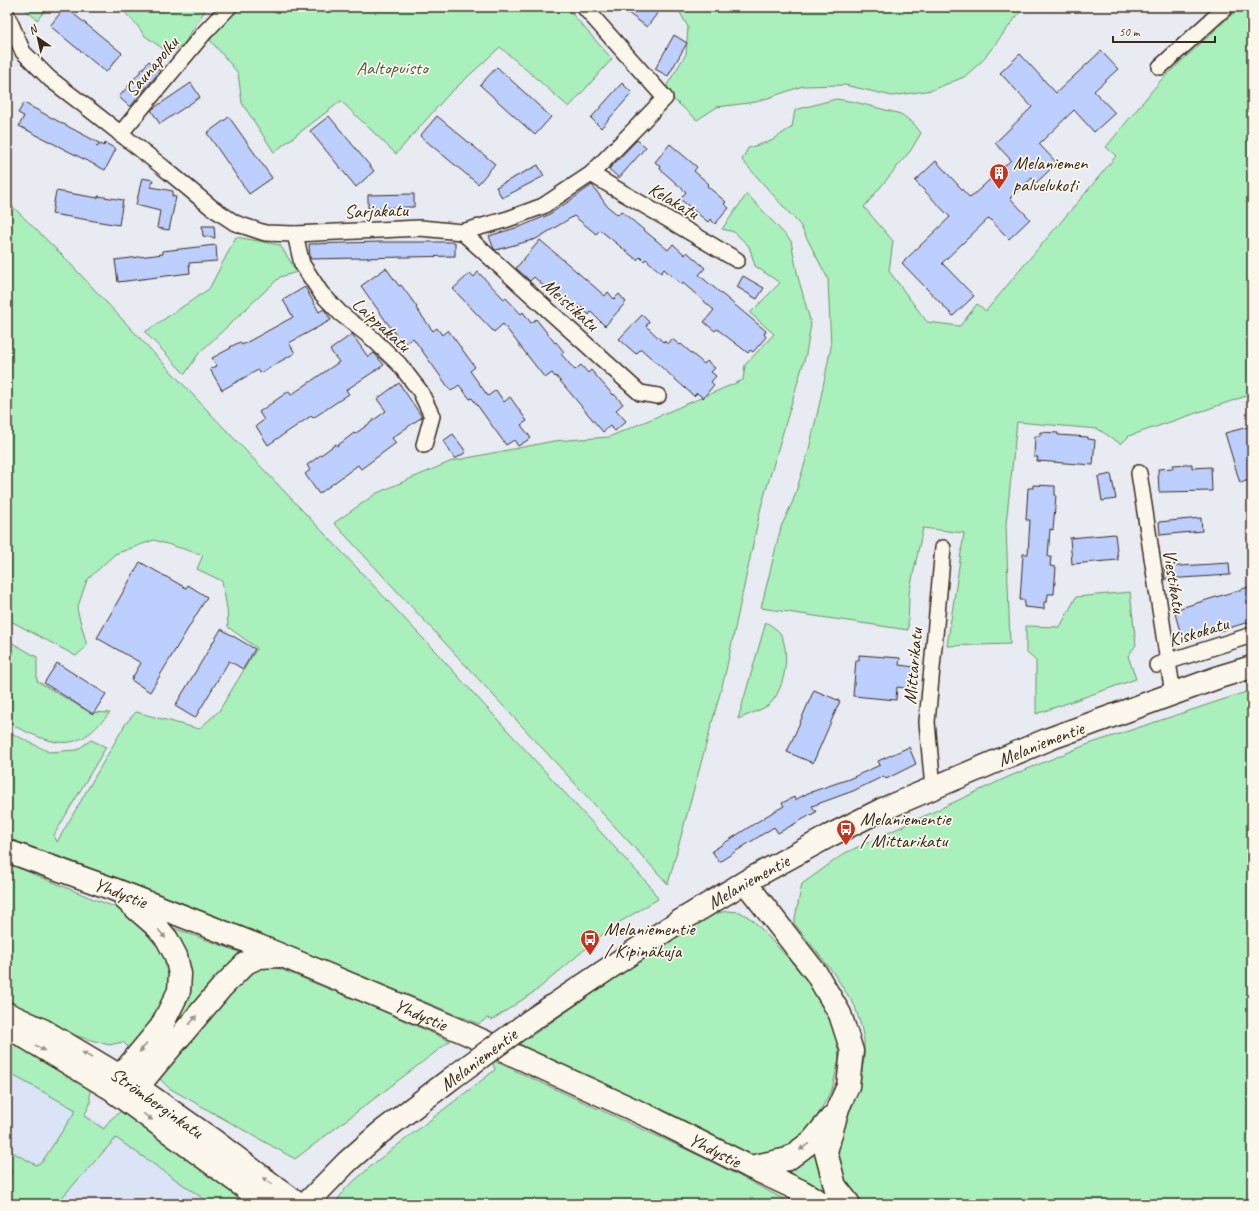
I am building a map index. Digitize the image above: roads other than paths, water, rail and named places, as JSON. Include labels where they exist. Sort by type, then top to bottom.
[{"type":"main road","name":"Melaniementie","points":[[306,1204],[347,1162],[380,1133],[452,1078],[530,1021],[675,924],[745,882],[829,836],[881,810],[1049,739],[1222,676],[1252,667]]},
{"type":"main road","name":"Yhdystie","points":[[7,851],[113,889],[281,956],[459,1030],[652,1118],[750,1168],[801,1191],[824,1204]]},
{"type":"main road","points":[[745,882],[816,973],[840,1014],[852,1051],[848,1086],[838,1108],[826,1152],[835,1186],[849,1204]]},
{"type":"main road","points":[[113,889],[157,927],[167,939],[176,956],[180,974],[179,990],[161,1026],[125,1086]]},
{"type":"main road","points":[[125,1086],[154,1066],[222,987],[246,963],[259,957],[281,956]]},
{"type":"main road","name":"Strömberginkatu","points":[[125,1086],[267,1204]]},
{"type":"main road","name":"Strömberginkatu","points":[[125,1086],[213,1140],[298,1204]]},
{"type":"main road","points":[[750,1168],[788,1159],[812,1141],[838,1108]]},
{"type":"street","name":"Saunapolku","points":[[120,134],[229,7]]},
{"type":"street","name":"Sarjakatu","points":[[7,15],[23,52],[50,79],[164,168],[211,207],[236,223],[265,233],[295,234],[420,228],[462,232],[508,219],[543,206],[591,174],[665,98],[584,7]]},
{"type":"street","points":[[1160,67],[1226,7]]},
{"type":"street","name":"Kelakatu","points":[[591,174],[737,260]]},
{"type":"street","name":"Meistikatu","points":[[462,232],[640,393],[658,396]]},
{"type":"street","name":"Laippakatu","points":[[295,234],[302,264],[325,298],[340,314],[373,339],[398,364],[420,391],[432,416],[424,445]]},
{"type":"street","name":"Viestikatu","points":[[1139,473],[1162,663],[1173,694]]},
{"type":"street","name":"Mittarikatu","points":[[933,788],[927,722],[943,548]]},
{"type":"street","name":"Kiskokatu","points":[[1162,663],[1252,635]]},
{"type":"street","name":"Strömberginkatu","points":[[7,1012],[44,1029],[125,1086]]},
{"type":"street","name":"Strömberginkatu","points":[[7,1028],[125,1086]]},
{"type":"place","name":"Melaniemen palvelukoti","points":[[999,190]]},
{"type":"place","name":"Melaniementie / Mittarikatu","points":[[846,846]]},
{"type":"place","name":"Melaniementie / Kipinäkuja","points":[[590,956]]},
{"type":"park label","name":"Aaltopuisto","points":[[392,67]]}]
